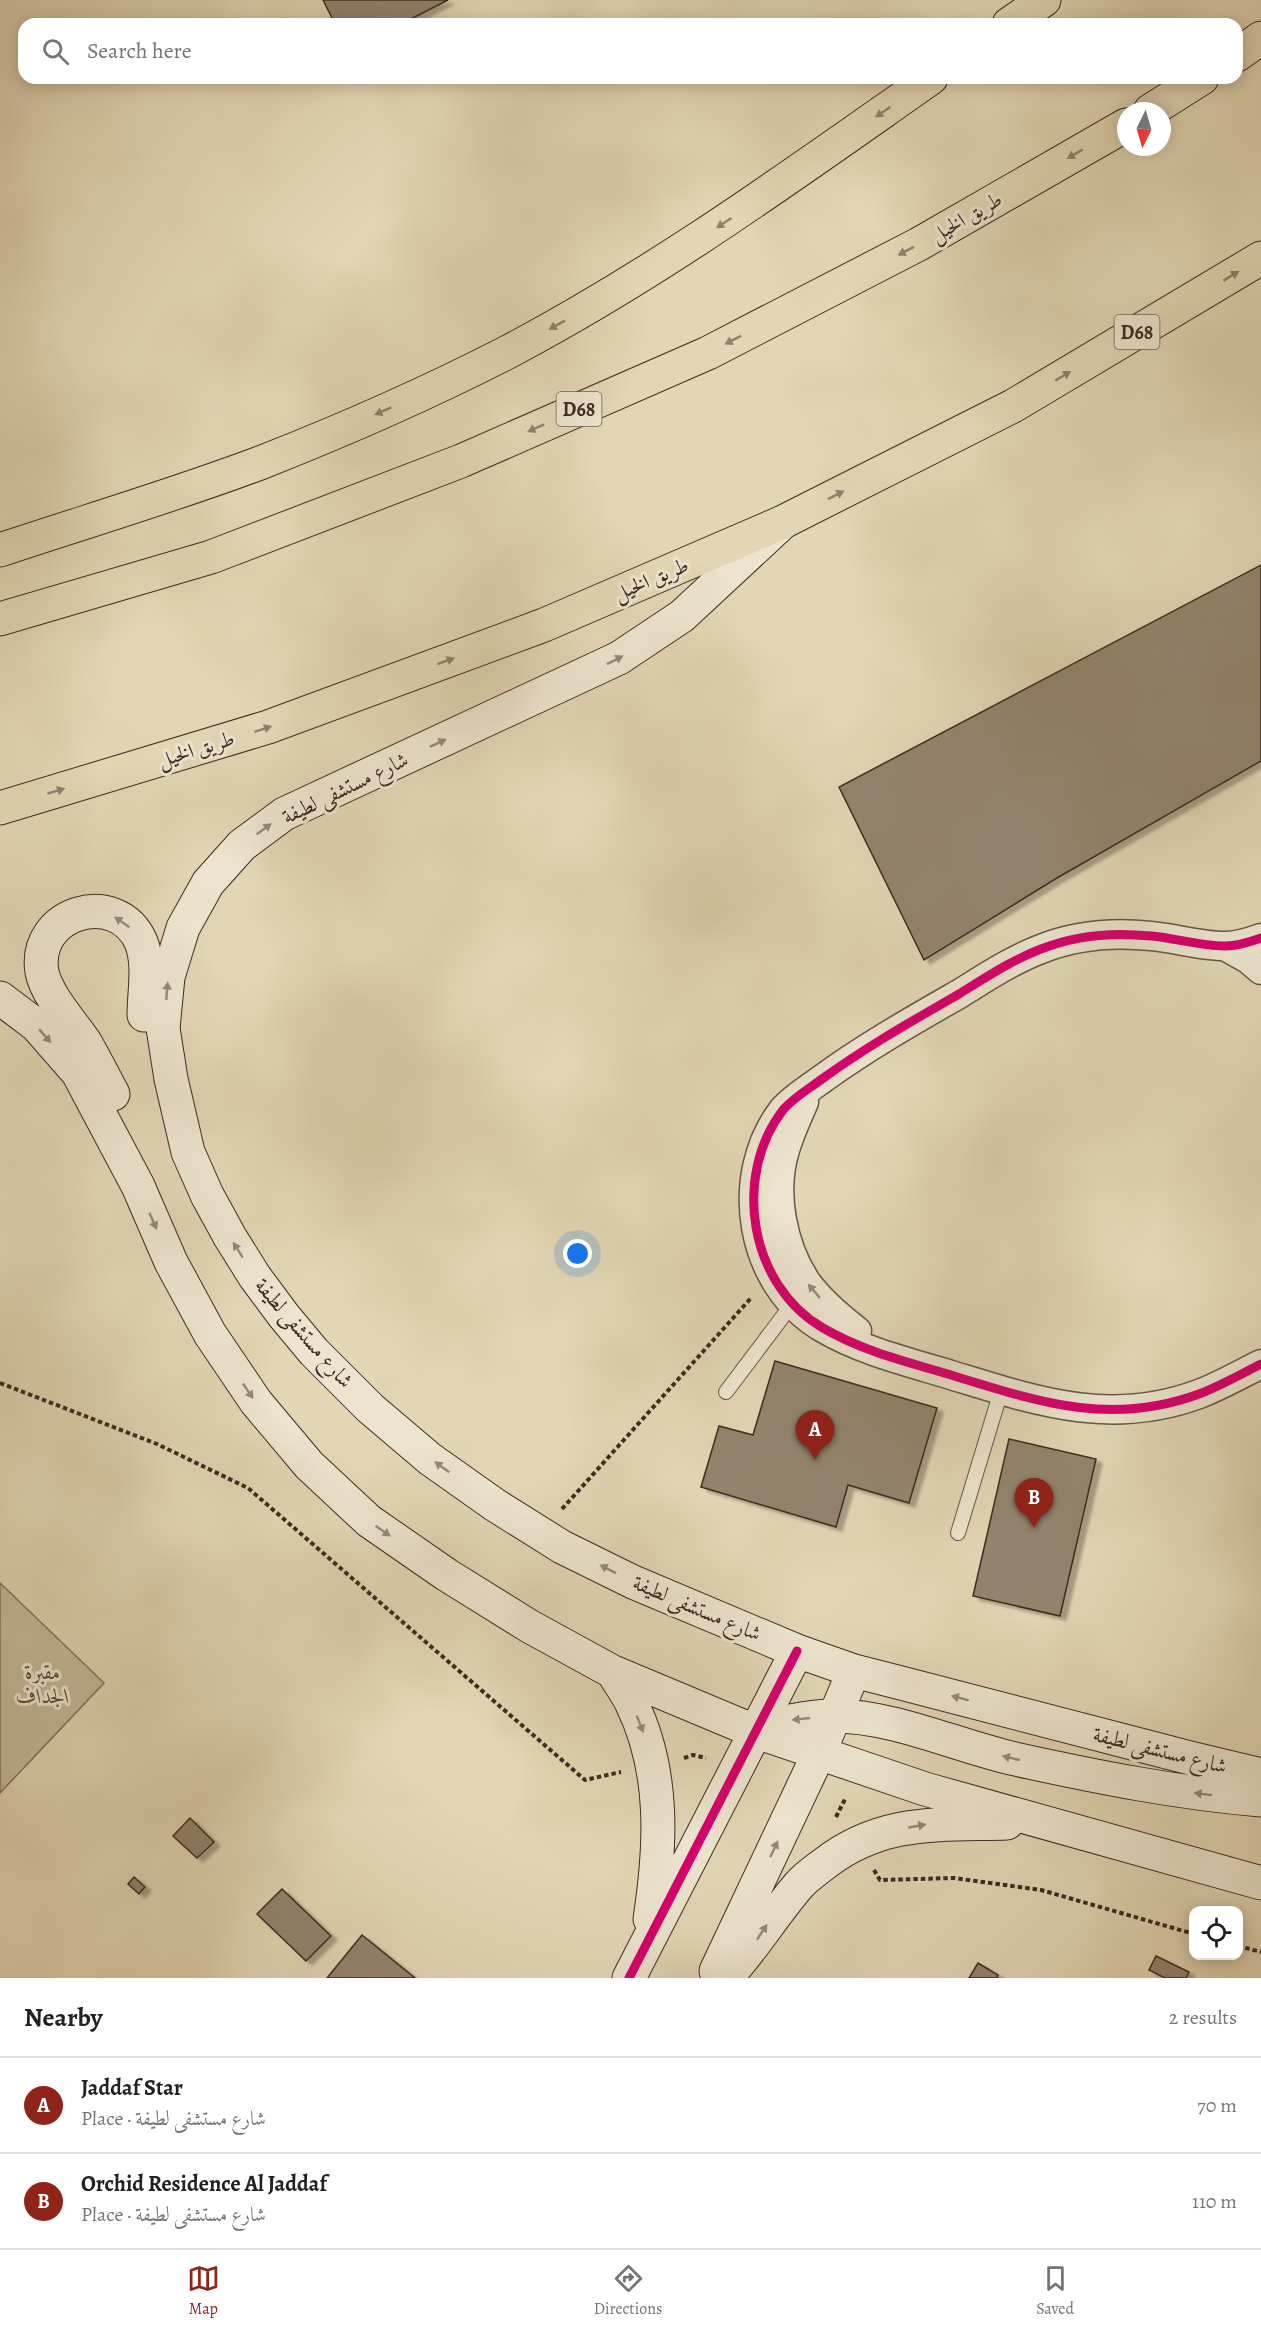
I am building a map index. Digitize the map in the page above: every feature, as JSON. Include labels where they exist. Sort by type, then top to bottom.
[{"type":"highway","points":[[1018,18],[1044,0]]},
{"type":"highway","points":[[1243,51],[1261,38]]},
{"type":"highway","points":[[0,550],[259,463],[425,393],[505,353],[590,307],[672,258],[752,205],[923,84]]},
{"type":"highway","points":[[1164,102],[1193,84]]},
{"type":"highway","name":"طريق الخيل","points":[[0,619],[222,552],[461,461],[697,358],[919,244],[1117,130]]},
{"type":"highway","name":"طريق الخيل","points":[[0,808],[268,727],[544,625],[783,522],[1012,406],[1261,258]]},
{"type":"main road","name":"شارع مستشفى لطيفة","points":[[783,522],[682,616],[619,658],[284,814],[242,845],[208,883],[183,928],[168,977],[163,1028],[171,1079],[188,1152],[213,1206],[255,1277],[314,1352],[370,1408],[430,1459],[495,1505],[562,1546],[633,1582],[796,1651],[854,1671],[1190,1758],[1261,1774]]},
{"type":"main road","points":[[138,1186],[138,1166],[128,1126],[86,1045],[47,987],[42,973],[45,943],[53,930],[64,920],[78,913],[93,911],[108,913],[127,925],[141,942],[146,971],[144,1017],[146,1050],[161,1099],[188,1152]]},
{"type":"main road","points":[[0,998],[36,1025],[78,1073],[138,1186],[171,1262],[210,1334],[256,1402],[309,1465],[369,1521],[447,1575],[529,1626],[613,1672],[754,1731],[925,1789],[1261,1883]]},
{"type":"main road","points":[[636,1966],[796,1651]]},
{"type":"main road","points":[[713,1978],[819,1753],[854,1671]]},
{"type":"main road","points":[[613,1672],[632,1703],[646,1739],[655,1776],[658,1849],[650,1919],[636,1966]]},
{"type":"main road","points":[[754,1731],[792,1719],[835,1716],[882,1722],[1009,1758],[1104,1779],[1202,1795],[1261,1800]]},
{"type":"main road","points":[[726,1978],[751,1949],[771,1918],[801,1882],[838,1853],[880,1833],[927,1824],[1038,1821]]},
{"type":"street","points":[[1261,939],[1225,946],[1152,936],[1114,934],[1076,938],[1040,949],[894,1031],[784,1108],[766,1138],[756,1172],[753,1207],[758,1242],[772,1275],[793,1303],[820,1326],[852,1343],[910,1363],[1001,1391],[1064,1407],[1110,1410],[1155,1406],[1198,1394],[1261,1364]]},
{"type":"street","points":[[1225,946],[1248,959],[1261,970]]},
{"type":"street","points":[[812,1087],[785,1151],[780,1185],[782,1220],[791,1252],[807,1283],[829,1309],[856,1330],[910,1363]]},
{"type":"lane","points":[[726,1392],[793,1303]]},
{"type":"lane","points":[[958,1533],[1001,1391]]},
{"type":"path","points":[[540,1533],[772,1275]]},
{"type":"path","points":[[1243,1947],[1261,1952]]},
{"type":"green space","name":"مقبرة الجداف","points":[[0,1583],[104,1683],[0,1793]]},
{"type":"building","points":[[323,0],[448,0],[413,18],[332,18]]},
{"type":"building","points":[[1261,565],[1261,761],[1057,878],[924,960],[839,787]]},
{"type":"building","points":[[775,1361],[937,1408],[909,1503],[848,1485],[836,1527],[701,1487],[719,1426],[753,1435]]},
{"type":"building","points":[[1009,1439],[1096,1459],[1060,1616],[973,1596]]},
{"type":"building","points":[[190,1818],[214,1842],[197,1858],[173,1836]]},
{"type":"building","points":[[134,1877],[145,1887],[139,1894],[128,1884]]},
{"type":"building","points":[[282,1889],[331,1936],[306,1961],[257,1914]]},
{"type":"building","points":[[362,1935],[415,1978],[327,1978]]},
{"type":"building","points":[[1156,1956],[1189,1972],[1186,1978],[1165,1978],[1149,1970]]},
{"type":"building","points":[[978,1963],[998,1975],[997,1978],[969,1978]]},
{"type":"cycle path","points":[[1261,938],[1243,944],[1225,946],[1137,935],[1095,936],[1054,944],[1020,958],[872,1045],[792,1101],[783,1110],[767,1137],[757,1166],[754,1197],[756,1228],[764,1258],[778,1285],[798,1309],[823,1328],[885,1355],[1013,1394],[1074,1407],[1104,1409],[1135,1409],[1166,1404],[1207,1391],[1261,1364]]},
{"type":"cycle path","points":[[629,1978],[797,1651]]},
{"type":"place","name":"Jaddaf Star","points":[[815,1460]]},
{"type":"place","name":"Orchid Residence Al Jaddaf","points":[[1034,1528]]}]
